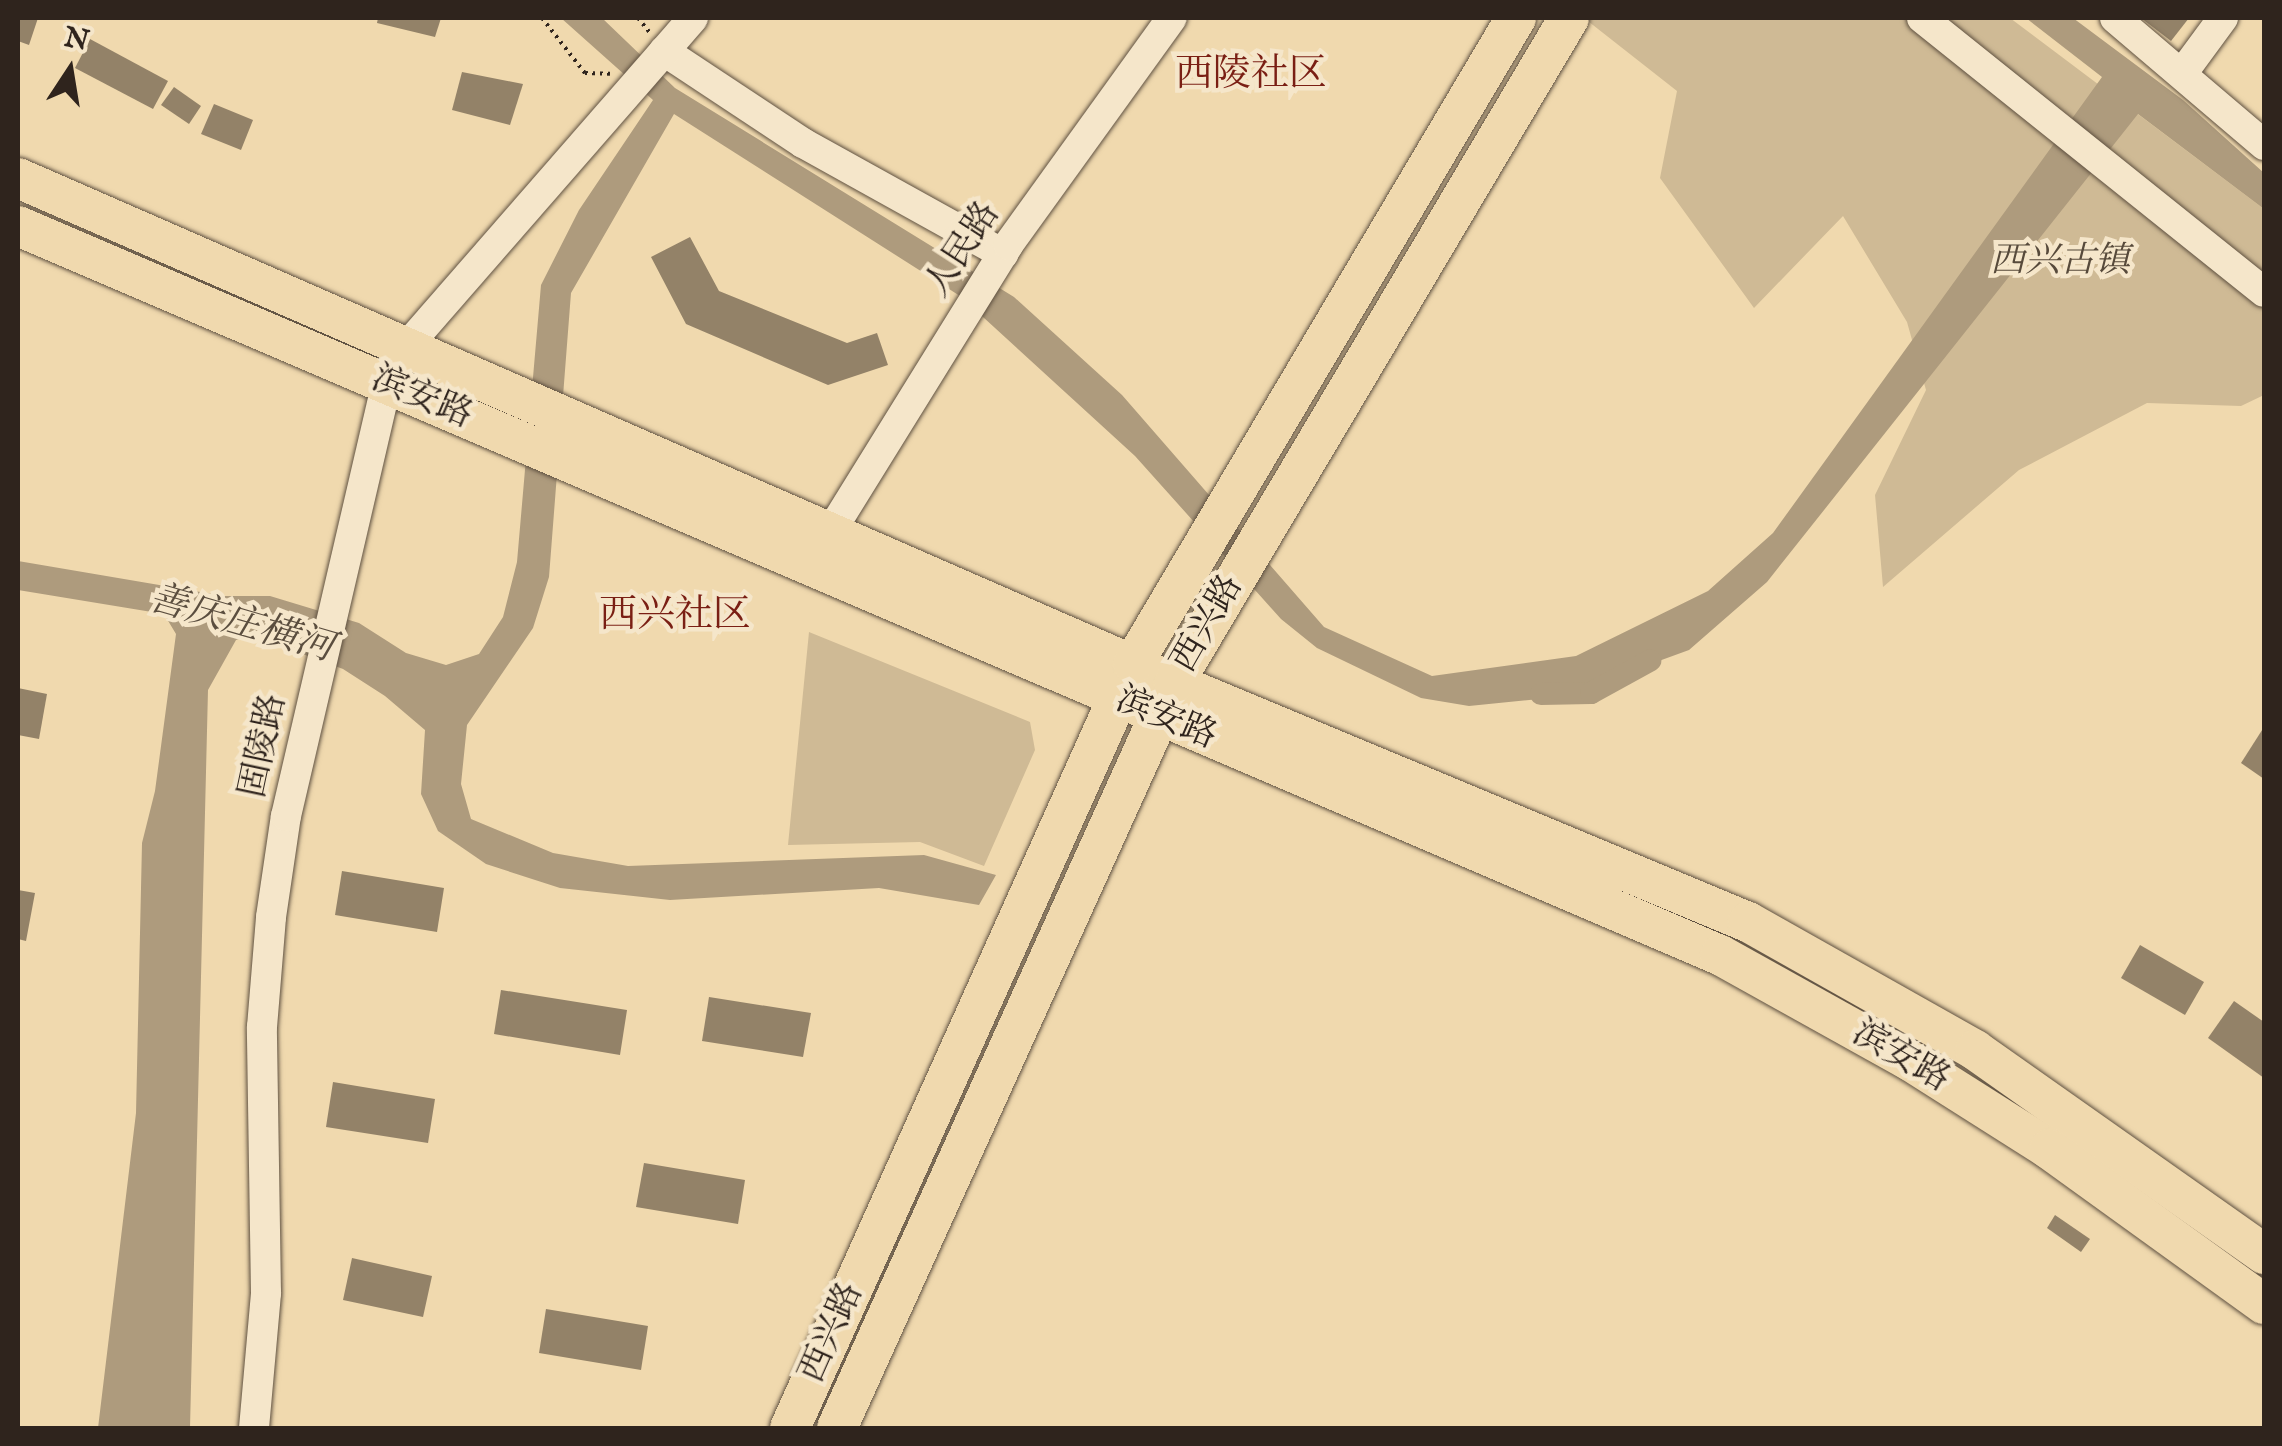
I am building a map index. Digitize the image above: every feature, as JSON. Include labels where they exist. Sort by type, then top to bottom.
[{"type":"main road","name":"西兴路","points":[[790,1428],[1126,682],[1516,18]]},
{"type":"main road","name":"西兴路","points":[[838,1428],[1167,700],[1569,18]]},
{"type":"main road","name":"滨安路","points":[[18,178],[831,531],[1126,682]]},
{"type":"main road","name":"滨安路","points":[[18,226],[387,383],[1126,682],[1720,955],[2018,1129],[2264,1304]]},
{"type":"main road","name":"滨安路","points":[[1167,700],[1748,922],[1975,1050],[2264,1254]]},
{"type":"street","name":"固陵路","points":[[254,1428],[266,1294],[262,1026],[268,954],[286,816],[387,383],[407,346],[693,18]]},
{"type":"street","name":"人民路","points":[[831,531],[1003,254],[1172,18]]},
{"type":"street","points":[[1922,18],[2264,292]]},
{"type":"street","points":[[2115,18],[2184,71],[2264,145]]},
{"type":"street","points":[[2184,71],[2223,18]]},
{"type":"street","points":[[664,51],[803,143],[1003,254]]},
{"type":"path","points":[[542,18],[584,73],[622,77],[631,91]]},
{"type":"green space","name":"西兴古镇","points":[[1584,18],[2010,18],[2264,209],[2264,395],[2241,406],[2147,403],[2019,470],[1883,587],[1875,495],[1926,390],[1907,322],[1843,216],[1754,308],[1660,178],[1677,91]]},
{"type":"green space","points":[[809,632],[1030,722],[1035,750],[984,866],[920,842],[788,845]]},
{"type":"water","name":"善庆庄横河","points":[[561,18],[602,18],[675,88],[1014,297],[1122,395],[1324,627],[1432,676],[1576,656],[1708,591],[1773,533],[2102,77],[2026,18],[2073,18],[2183,100],[2264,173],[2264,209],[2138,114],[1767,582],[1689,650],[1560,697],[1469,706],[1421,698],[1317,648],[1281,619],[1135,456],[960,296],[674,114],[571,293],[549,577],[533,628],[467,725],[461,784],[471,819],[553,853],[628,866],[924,855],[996,875],[979,905],[879,888],[670,900],[560,888],[486,864],[438,831],[421,794],[425,730],[385,696],[343,669],[251,635],[236,640],[208,690],[190,1428],[98,1428],[136,1113],[142,843],[155,791],[176,634],[164,614],[18,590],[18,561],[224,596],[270,596],[359,623],[406,653],[446,665],[479,654],[503,617],[517,562],[541,285],[579,210],[653,100]]},
{"type":"building","points":[[18,18],[38,18],[29,45],[18,41]]},
{"type":"building","points":[[378,18],[441,18],[435,37],[377,23]]},
{"type":"building","points":[[2141,18],[2189,18],[2171,41]]},
{"type":"building","points":[[90,39],[168,81],[153,109],[75,68]]},
{"type":"building","points":[[462,72],[523,84],[510,125],[452,110]]},
{"type":"building","points":[[174,87],[201,106],[189,124],[161,105]]},
{"type":"building","points":[[214,104],[253,120],[241,150],[201,134]]},
{"type":"building","points":[[690,237],[719,291],[847,343],[877,333],[888,365],[828,385],[686,324],[651,257]]},
{"type":"building","points":[[18,688],[47,694],[39,739],[18,735]]},
{"type":"building","points":[[2264,727],[2264,779],[2241,763]]},
{"type":"building","points":[[342,871],[444,888],[437,932],[335,915]]},
{"type":"building","points":[[18,890],[35,893],[26,941],[18,939]]},
{"type":"building","points":[[2140,945],[2204,982],[2185,1015],[2121,978]]},
{"type":"building","points":[[501,990],[627,1010],[620,1055],[494,1034]]},
{"type":"building","points":[[709,997],[811,1013],[803,1057],[702,1041]]},
{"type":"building","points":[[2234,1001],[2264,1022],[2264,1078],[2208,1038]]},
{"type":"building","points":[[333,1082],[435,1099],[428,1143],[326,1127]]},
{"type":"building","points":[[644,1163],[745,1180],[738,1224],[636,1207]]},
{"type":"building","points":[[2055,1215],[2090,1239],[2081,1252],[2047,1228]]},
{"type":"building","points":[[352,1258],[432,1276],[423,1317],[343,1300]]},
{"type":"building","points":[[546,1309],[648,1326],[641,1370],[539,1353]]},
{"type":"waterway","points":[[1541,694],[1591,693],[1651,660]]},
{"type":"district","name":"西陵社区","points":[[1251,76]]},
{"type":"district","name":"西兴社区","points":[[675,617]]}]
